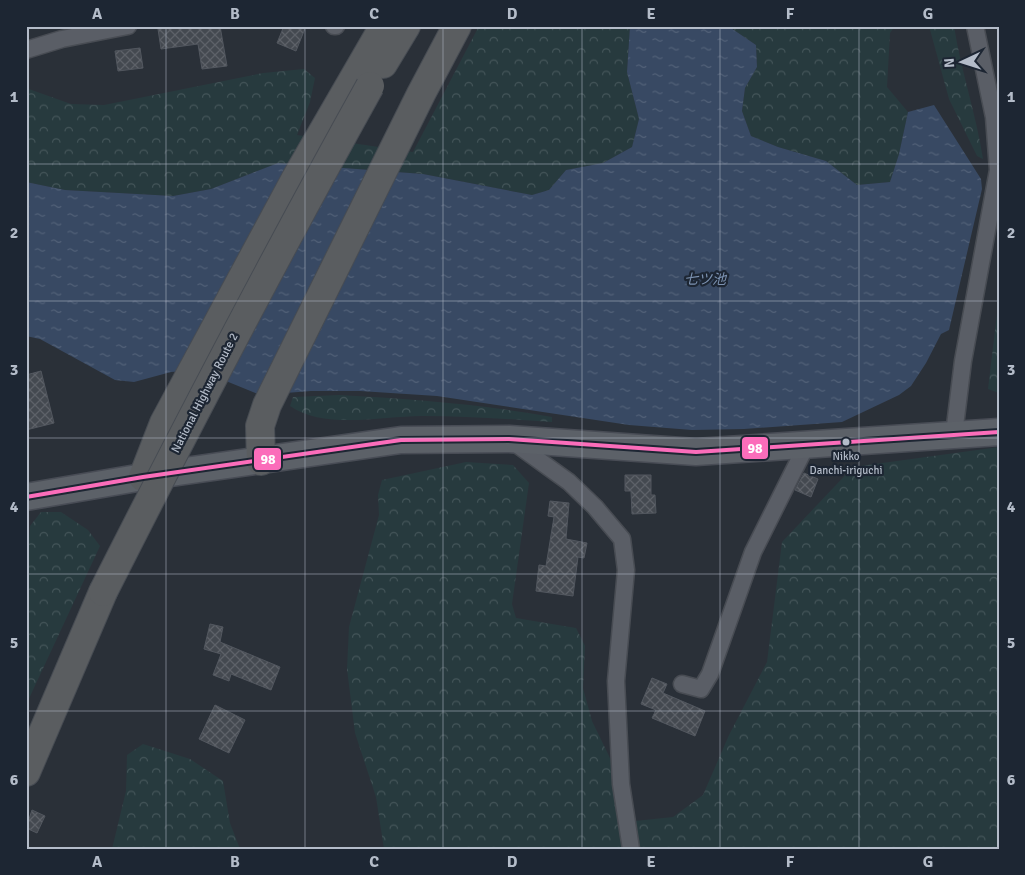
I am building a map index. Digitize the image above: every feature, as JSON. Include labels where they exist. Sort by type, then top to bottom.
[{"type":"highway","points":[[143,477],[164,423],[331,114],[384,26]]},
{"type":"highway","name":"National Highway Route 2","points":[[26,772],[103,592],[202,397],[304,203],[406,26]]},
{"type":"highway","points":[[261,461],[260,426],[267,405],[421,94],[457,26]]},
{"type":"main road","points":[[26,497],[143,477],[401,440],[509,439],[696,452],[999,432]]},
{"type":"street","points":[[26,50],[61,33],[128,26]]},
{"type":"street","points":[[954,434],[963,360],[998,170],[994,117],[975,26]]},
{"type":"street","points":[[509,439],[570,482],[622,539],[626,570],[616,681],[622,784],[631,849]]},
{"type":"street","points":[[682,684],[701,689],[710,674],[753,552],[807,444]]},
{"type":"green space","points":[[479,26],[630,26],[627,72],[639,119],[632,147],[603,163],[566,170],[549,190],[532,195],[423,174],[278,163],[211,189],[173,196],[65,190],[26,182],[26,88],[71,104],[104,105],[263,73],[304,69],[315,78],[310,102],[297,135],[413,152]]},
{"type":"green space","points":[[728,26],[895,26],[890,33],[887,87],[908,112],[899,154],[890,182],[857,185],[826,161],[778,147],[751,136],[742,111],[745,88],[757,67],[756,45]]},
{"type":"green space","points":[[929,26],[954,26],[983,159],[977,156],[949,99]]},
{"type":"green space","points":[[999,297],[999,393],[988,389]]},
{"type":"green space","points":[[339,395],[472,405],[552,417],[552,422],[438,416],[336,420],[319,418],[290,406],[293,397]]},
{"type":"green space","points":[[999,447],[999,849],[384,849],[376,797],[355,733],[347,669],[349,627],[379,515],[378,495],[382,480],[466,462],[513,465],[529,483],[512,604],[516,618],[576,628],[585,646],[583,688],[592,721],[609,756],[635,821],[673,817],[703,795],[729,735],[767,662],[782,542],[853,467]]},
{"type":"green space","points":[[41,512],[61,512],[88,530],[100,546],[26,705],[26,575],[30,526]]},
{"type":"green space","points":[[143,744],[190,759],[223,781],[230,823],[240,849],[112,849],[126,791],[127,755]]},
{"type":"water","name":"七ツ池","points":[[630,26],[728,26],[756,45],[757,67],[745,88],[742,111],[751,136],[778,147],[826,161],[857,185],[890,182],[899,154],[908,112],[934,105],[981,179],[982,189],[949,330],[941,334],[911,386],[899,395],[842,422],[744,429],[692,430],[629,425],[437,396],[360,391],[311,391],[260,395],[199,370],[171,372],[134,382],[115,380],[40,339],[26,336],[26,182],[65,190],[173,196],[211,189],[278,163],[423,174],[532,195],[549,190],[566,170],[603,163],[632,147],[639,119],[627,72]]},
{"type":"building","points":[[180,26],[220,26],[227,66],[202,69],[198,44],[161,49],[158,29]]},
{"type":"building","points":[[284,26],[306,26],[296,51],[277,43]]},
{"type":"building","points":[[140,48],[143,68],[118,71],[115,51]]},
{"type":"building","points":[[41,371],[54,423],[26,430],[26,375]]},
{"type":"building","points":[[804,473],[818,479],[811,497],[795,490]]},
{"type":"building","points":[[625,475],[651,475],[651,495],[655,495],[656,513],[632,514],[631,491],[625,491]]},
{"type":"building","points":[[550,501],[569,503],[566,539],[587,543],[584,558],[578,557],[573,596],[536,591],[539,565],[546,566],[554,517],[548,516]]},
{"type":"building","points":[[210,624],[223,627],[220,642],[280,667],[271,690],[231,674],[229,681],[213,675],[221,654],[204,649]]},
{"type":"building","points":[[652,678],[667,684],[663,693],[705,711],[695,736],[652,718],[656,710],[641,704]]},
{"type":"building","points":[[215,705],[245,720],[229,753],[199,739]]},
{"type":"building","points":[[32,810],[45,816],[37,833],[26,828]]},
{"type":"transit line","name":"98","points":[[26,497],[143,477],[401,440],[509,439],[696,452],[999,432]]},
{"type":"place","name":"Nikko Danchi-iriguchi","points":[[846,442]]}]
